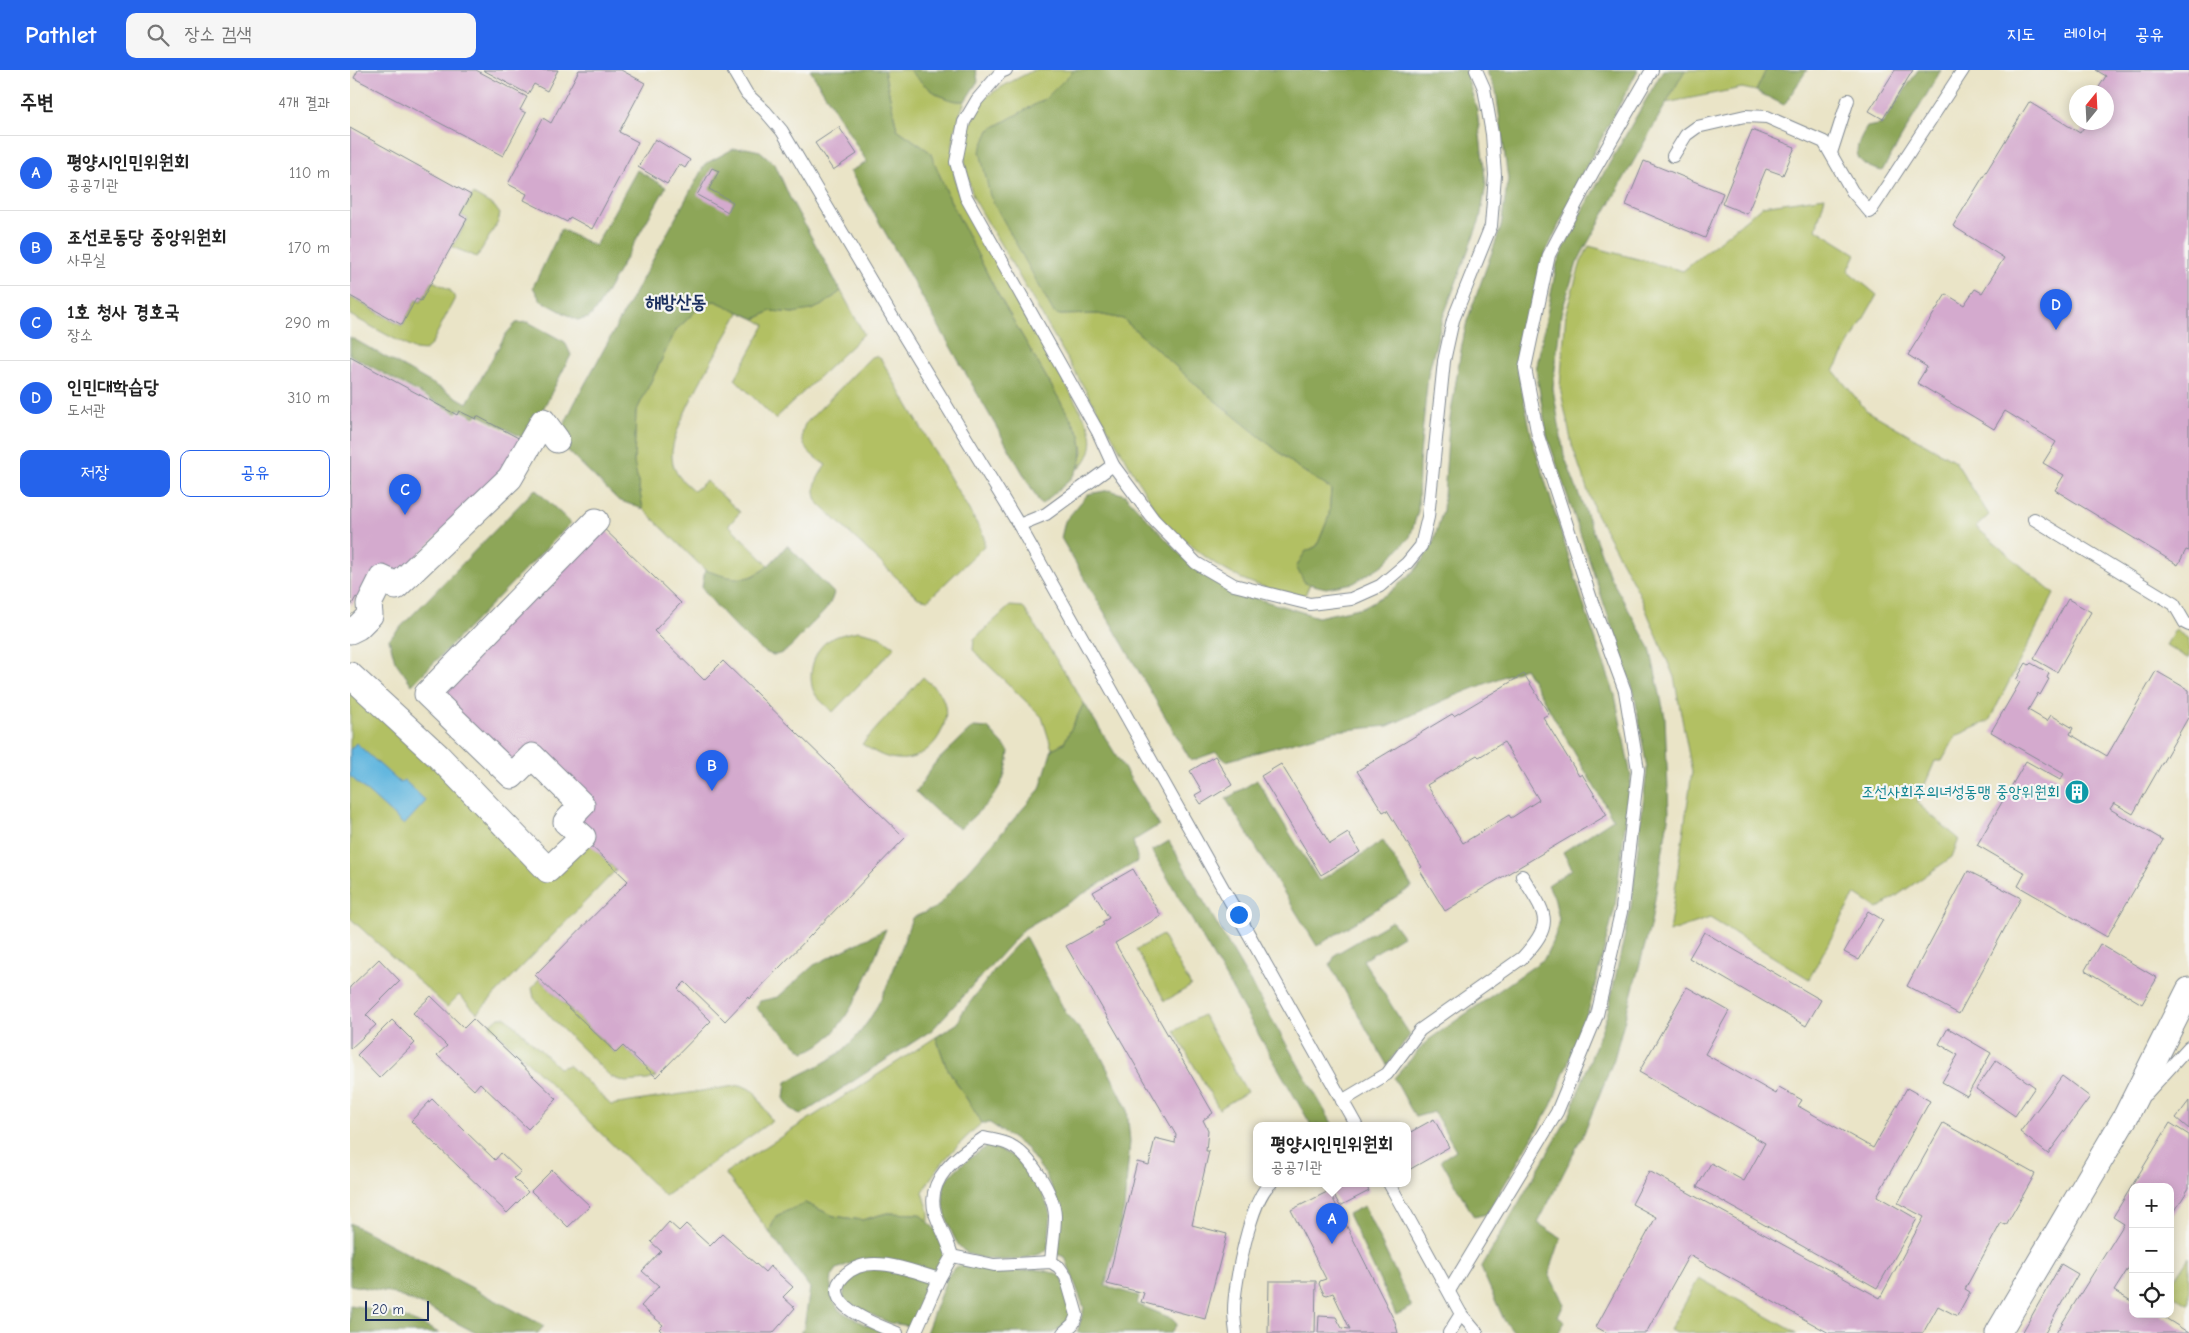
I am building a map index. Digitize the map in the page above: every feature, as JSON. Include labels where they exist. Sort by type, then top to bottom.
[{"type":"street","points":[[350,631],[358,627],[370,615],[369,604],[382,578],[395,584],[396,587],[510,478],[543,421],[557,440]]},
{"type":"street","points":[[350,675],[438,756],[548,870],[583,837],[566,822],[582,805],[532,756],[512,776],[427,694],[596,521]]},
{"type":"street","points":[[1998,1333],[2126,1116],[2189,990]]},
{"type":"lane","points":[[733,70],[747,94],[782,131],[879,296],[1019,525],[1354,1122]]},
{"type":"lane","points":[[1002,71],[976,100],[964,122],[956,162],[966,197],[1098,432],[1113,465],[1154,520],[1196,563],[1234,585],[1310,604],[1351,599],[1380,586],[1407,562],[1421,546],[1428,517],[1444,361],[1453,320],[1491,226],[1495,175],[1492,134],[1484,88],[1476,70]]},
{"type":"lane","points":[[1449,1291],[1557,1112],[1597,1014],[1622,908],[1638,770],[1625,692],[1592,602],[1538,436],[1525,368],[1549,255],[1593,172],[1652,70]]},
{"type":"lane","points":[[1673,156],[1686,135],[1697,127],[1745,116],[1767,117],[1824,142],[1852,191],[1870,212],[1963,70]]},
{"type":"lane","points":[[1831,153],[1848,100]]},
{"type":"lane","points":[[1019,525],[1046,514],[1113,465]]},
{"type":"lane","points":[[2034,519],[2174,604],[2185,623],[2189,625]]},
{"type":"lane","points":[[1342,1100],[1387,1074],[1420,1030],[1522,958],[1536,944],[1543,932],[1545,921],[1542,909],[1522,876]]},
{"type":"lane","points":[[2126,1116],[2189,1047]]},
{"type":"lane","points":[[915,1333],[939,1279],[952,1256],[948,1241],[935,1212],[932,1195],[937,1181],[962,1152],[984,1138],[1010,1145],[1023,1156],[1040,1177],[1053,1203],[1055,1216],[1050,1262]]},
{"type":"lane","points":[[1236,1333],[1234,1310],[1237,1279],[1254,1211],[1266,1187]]},
{"type":"lane","points":[[1391,1187],[1461,1314],[1476,1333]]},
{"type":"lane","points":[[952,1256],[994,1265],[1050,1262],[1059,1267],[1066,1277],[1077,1314],[1068,1330],[1063,1333]]},
{"type":"lane","points":[[897,1333],[865,1320],[844,1306],[838,1296],[838,1286],[842,1278],[861,1265],[874,1264],[904,1268],[939,1279]]},
{"type":"lane","points":[[1449,1333],[1461,1314]]},
{"type":"green space","points":[[810,70],[884,70],[897,129],[930,152],[951,202],[996,291],[1080,435],[1082,448],[1078,468],[1067,483],[1041,505],[850,171],[867,162]]},
{"type":"green space","points":[[884,70],[909,70],[927,87],[941,96],[957,101],[965,101],[954,136],[953,146],[953,168],[958,192],[1088,424],[1092,442],[1091,448],[1079,469],[1083,451],[1080,435],[996,291],[951,202],[930,152],[897,129]]},
{"type":"green space","points":[[909,70],[976,70],[978,81],[965,101],[957,101],[934,92]]},
{"type":"green space","points":[[1034,70],[1074,70],[1045,99],[989,130],[1060,315],[1098,314],[1123,319],[1202,390],[1300,469],[1331,489],[1329,516],[1317,546],[1305,552],[1305,583],[1310,584],[1305,595],[1260,586],[1225,570],[1209,560],[1160,518],[973,197],[964,149],[968,130],[977,107],[982,100],[996,90]]},
{"type":"green space","points":[[1074,70],[1465,70],[1477,110],[1486,185],[1480,219],[1442,320],[1428,375],[1419,464],[1418,511],[1410,537],[1384,564],[1354,583],[1326,588],[1305,583],[1296,567],[1305,552],[1317,546],[1329,516],[1331,489],[1300,469],[1202,390],[1123,319],[1098,314],[1060,315],[1054,313],[990,196],[980,151],[989,130],[1045,99]]},
{"type":"green space","points":[[1486,70],[1638,70],[1584,171],[1546,252],[1527,324],[1518,372],[1533,442],[1586,612],[1615,695],[1631,776],[1615,907],[1588,1012],[1551,1106],[1487,1214],[1474,1217],[1441,1160],[1456,1150],[1434,1112],[1415,1117],[1394,1078],[1427,1041],[1544,959],[1555,936],[1559,919],[1554,897],[1548,885],[1572,869],[1563,852],[1613,819],[1525,668],[1447,699],[1388,726],[1334,731],[1226,761],[1216,752],[1191,761],[1061,538],[1065,521],[1088,494],[1110,490],[1125,495],[1192,567],[1218,584],[1232,591],[1318,617],[1363,607],[1389,593],[1416,569],[1432,546],[1443,510],[1449,425],[1462,344],[1467,321],[1501,227],[1508,179],[1496,91]]},
{"type":"green space","points":[[1663,70],[1685,70],[1577,263],[1561,314],[1553,388],[1564,455],[1610,577],[1650,648],[1665,717],[1669,813],[1651,923],[1614,1059],[1584,1133],[1538,1223],[1561,1238],[1549,1274],[1564,1304],[1558,1317],[1565,1322],[1558,1333],[1514,1333],[1504,1320],[1481,1268],[1570,1114],[1607,1015],[1631,907],[1647,769],[1634,692],[1547,436],[1536,370],[1557,263],[1578,218]]},
{"type":"green space","points":[[1685,70],[1766,70],[1756,91],[1742,88],[1666,103]]},
{"type":"green space","points":[[1766,70],[1807,70],[1784,105],[1756,91]]},
{"type":"green space","points":[[1918,70],[1941,70],[1882,171],[1872,168],[1860,160],[1858,155],[1857,149],[1862,135],[1867,127],[1882,124]]},
{"type":"green space","points":[[746,148],[760,151],[775,164],[790,198],[841,291],[823,305],[811,310],[793,313],[771,311],[755,319],[715,301],[704,303],[676,330],[636,412],[634,462],[643,509],[618,500],[557,440],[574,404],[705,164],[733,149]]},
{"type":"green space","points":[[637,170],[666,187],[598,307],[589,318],[577,320],[540,300],[533,287],[561,229],[595,246]]},
{"type":"green space","points":[[473,194],[494,206],[500,214],[498,222],[477,257],[452,247],[468,219],[461,215]]},
{"type":"green space","points":[[1825,197],[1816,229],[1856,254],[1848,271],[1877,295],[1834,371],[1866,410],[1955,461],[1989,515],[1976,527],[2054,594],[1989,721],[1956,736],[1942,761],[1935,761],[1917,803],[1959,839],[1952,857],[1878,909],[1855,894],[1809,979],[1710,918],[1669,932],[1692,772],[1674,677],[1639,593],[1595,512],[1572,445],[1560,387],[1566,312],[1581,262],[1589,246],[1683,271],[1762,206]]},
{"type":"green space","points":[[433,281],[450,290],[455,298],[431,345],[424,351],[415,350],[350,315],[350,297],[402,326],[416,300],[421,302]]},
{"type":"green space","points":[[841,291],[864,334],[775,419],[735,379],[765,325],[755,319],[771,311],[793,313],[823,305]]},
{"type":"green space","points":[[715,301],[740,311],[688,406],[673,444],[672,457],[676,473],[694,491],[706,481],[740,512],[729,525],[769,566],[750,578],[730,579],[705,570],[643,509],[634,462],[636,412],[676,330],[704,303]]},
{"type":"green space","points":[[528,322],[565,342],[571,355],[527,440],[477,414],[475,417],[459,409],[456,413],[350,355],[350,337],[467,403],[506,334],[516,323]]},
{"type":"green space","points":[[876,356],[881,359],[984,536],[984,546],[928,600],[918,598],[818,503],[815,487],[826,465],[810,453],[803,443],[802,437],[805,424],[871,357]]},
{"type":"green space","points":[[535,489],[571,523],[412,685],[395,661],[389,639]]},
{"type":"green space","points":[[787,545],[834,593],[826,609],[792,645],[784,652],[774,655],[767,653],[746,637],[714,604],[702,587],[705,570],[733,578],[752,576],[768,566]]},
{"type":"green space","points":[[1010,606],[1023,607],[1084,703],[1064,743],[1052,749],[1042,717],[973,650],[974,639]]},
{"type":"green space","points":[[2175,630],[2189,639],[2189,659],[2166,645]]},
{"type":"green space","points":[[859,631],[879,636],[895,647],[833,712],[814,692],[811,679],[812,665],[821,646],[826,642],[842,635]]},
{"type":"green space","points":[[350,675],[548,870],[583,837],[616,870],[477,1013],[459,995],[447,1007],[350,918]]},
{"type":"green space","points":[[923,677],[940,694],[945,708],[942,730],[929,749],[908,759],[897,759],[878,754],[862,744]]},
{"type":"green space","points":[[1084,703],[1159,825],[1133,841],[1138,861],[1024,929],[932,1030],[801,1115],[790,1108],[784,1098],[786,1082],[816,1067],[843,1050],[868,1022],[886,988],[912,918],[937,907],[1040,789],[1052,749],[1064,743]]},
{"type":"green space","points":[[973,727],[988,728],[1009,751],[1004,777],[994,796],[960,829],[937,812],[916,792],[934,764]]},
{"type":"green space","points":[[1257,780],[1319,881],[1383,841],[1412,887],[1317,946],[1226,799]]},
{"type":"green space","points":[[1169,841],[1331,1122],[1309,1122],[1152,851]]},
{"type":"green space","points":[[1392,921],[1403,936],[1363,960],[1410,1035],[1387,1065],[1330,965],[1336,954]]},
{"type":"green space","points":[[886,929],[865,981],[855,1000],[832,1033],[819,1045],[804,1052],[756,1008],[760,1001],[778,997],[814,965]]},
{"type":"green space","points":[[1162,935],[1191,986],[1165,1001],[1136,950]]},
{"type":"green space","points":[[1025,936],[1067,1015],[1098,1050],[1127,1108],[1130,1142],[1124,1208],[1105,1286],[1139,1296],[1137,1304],[1171,1318],[1177,1324],[1171,1333],[1077,1333],[1084,1308],[1065,1257],[1056,1254],[1060,1207],[1045,1174],[1026,1148],[990,1123],[982,1123],[946,1066],[936,1037],[958,1023],[962,1013],[1001,961]]},
{"type":"green space","points":[[539,979],[615,1053],[623,1046],[656,1077],[648,1080],[625,1082],[611,1077],[555,1022],[534,998],[532,988]]},
{"type":"green space","points":[[1203,1015],[1247,1092],[1219,1109],[1174,1031]]},
{"type":"green space","points":[[499,1017],[506,1017],[559,1068],[569,1065],[611,1105],[741,1085],[754,1091],[772,1121],[665,1196],[490,1025]]},
{"type":"green space","points":[[936,1037],[946,1066],[982,1123],[949,1155],[927,1184],[923,1193],[929,1211],[929,1223],[919,1214],[887,1213],[862,1220],[834,1216],[805,1203],[776,1216],[769,1232],[725,1173]]},
{"type":"green space","points":[[989,1145],[1015,1157],[1037,1181],[1051,1214],[1048,1249],[1040,1254],[1004,1260],[979,1257],[961,1248],[953,1235],[944,1207],[943,1190],[945,1183],[959,1167]]},
{"type":"green space","points":[[805,1203],[834,1216],[862,1220],[887,1213],[919,1214],[934,1228],[942,1239],[946,1252],[945,1258],[935,1272],[869,1260],[849,1264],[837,1269],[832,1276],[832,1297],[839,1310],[864,1324],[888,1333],[800,1333],[804,1327],[810,1288],[769,1232],[776,1216]]},
{"type":"green space","points":[[1364,1206],[1412,1307],[1396,1315],[1348,1214]]},
{"type":"green space","points":[[350,1223],[544,1326],[538,1333],[476,1333],[423,1305],[388,1292],[350,1285]]},
{"type":"green space","points":[[2189,1257],[2189,1305],[2174,1296],[2174,1280]]},
{"type":"green space","points":[[971,1263],[991,1269],[1012,1272],[1045,1271],[1062,1277],[1073,1315],[1068,1324],[1053,1333],[926,1333],[947,1277],[955,1267]]},
{"type":"green space","points":[[871,1266],[932,1281],[910,1326],[890,1323],[847,1304],[843,1298],[846,1285],[854,1273]]},
{"type":"green space","points":[[1699,1278],[1797,1333],[1676,1333],[1670,1330]]},
{"type":"green space","points":[[350,1305],[396,1315],[439,1333],[350,1333]]},
{"type":"water","points":[[356,743],[400,783],[404,780],[426,801],[404,825],[350,776],[350,750]]},
{"type":"building","points":[[358,70],[476,70],[527,97],[520,110],[526,113],[503,156],[354,78]]},
{"type":"building","points":[[483,70],[558,70],[547,91],[534,84],[528,94]]},
{"type":"building","points":[[579,70],[621,70],[645,83],[619,132],[638,142],[592,229],[570,217],[567,222],[524,200],[527,194],[508,184],[543,118],[551,123]]},
{"type":"building","points":[[1895,70],[1913,70],[1883,119],[1869,111]]},
{"type":"building","points":[[2096,70],[2189,70],[2189,551],[2186,550],[2178,565],[2055,490],[2064,475],[2043,463],[2056,442],[2005,411],[1994,429],[1917,383],[1927,367],[1908,355],[1946,294],[1964,305],[1975,289],[1982,293],[2004,258],[1953,226],[2029,102],[2069,126],[2069,130],[2075,130],[2080,133],[2082,130],[2114,130],[2114,85],[2100,85],[2106,76]]},
{"type":"building","points":[[839,127],[857,154],[833,170],[815,143]]},
{"type":"building","points":[[350,128],[471,195],[460,215],[467,219],[421,301],[416,299],[402,325],[350,296]]},
{"type":"building","points":[[1752,130],[1795,147],[1783,175],[1766,169],[1747,214],[1722,204]]},
{"type":"building","points":[[655,139],[690,160],[685,168],[679,164],[667,184],[638,167]]},
{"type":"building","points":[[1644,161],[1723,193],[1705,238],[1626,205]]},
{"type":"building","points":[[712,168],[719,171],[709,189],[733,202],[728,212],[697,195]]},
{"type":"building","points":[[350,357],[457,415],[459,411],[476,419],[477,416],[526,442],[522,452],[369,604],[356,597],[351,606]]},
{"type":"building","points":[[596,521],[681,603],[654,631],[704,680],[723,661],[905,838],[749,999],[748,997],[725,1021],[685,982],[678,989],[711,1021],[656,1077],[623,1046],[616,1053],[535,975],[628,881],[566,822],[582,805],[532,756],[512,776],[427,694]]},
{"type":"building","points":[[2068,599],[2091,612],[2057,672],[2034,659]]},
{"type":"building","name":"조선사회주의녀성동맹 중앙위원회","points":[[2026,663],[2029,665],[2031,663],[2049,673],[2047,678],[2049,679],[2040,695],[2038,693],[2028,710],[2047,721],[2051,715],[2073,728],[2070,734],[2107,756],[2156,671],[2189,690],[2189,716],[2133,814],[2114,803],[2110,809],[2163,840],[2107,937],[2018,886],[2025,873],[1977,845],[2026,761],[2060,780],[2064,774],[1991,732],[2020,682],[2016,680]]},
{"type":"building","points":[[1524,674],[1549,714],[1543,717],[1579,776],[1582,774],[1607,815],[1445,911],[1419,869],[1422,867],[1387,810],[1383,812],[1357,771],[1452,714],[1454,716]],"holes":[[[1504,742],[1539,800],[1511,818],[1509,815],[1463,843],[1427,785],[1477,755],[1479,757]]]},
{"type":"building","points":[[1215,756],[1232,785],[1201,804],[1195,795],[1202,791],[1190,771]]},
{"type":"building","points":[[1281,764],[1330,844],[1348,833],[1360,852],[1321,875],[1261,776]]},
{"type":"building","points":[[1133,869],[1161,916],[1115,943],[1213,1113],[1203,1120],[1208,1130],[1206,1151],[1209,1151],[1192,1225],[1227,1234],[1205,1319],[1141,1302],[1144,1293],[1107,1284],[1137,1162],[1149,1165],[1155,1138],[1175,1143],[1176,1135],[1066,946],[1104,925],[1102,922],[1109,918],[1093,892]]},
{"type":"building","points":[[1968,871],[2021,898],[1959,1014],[1907,986]]},
{"type":"building","points":[[1868,911],[1883,920],[1859,960],[1844,952]]},
{"type":"building","points":[[1704,932],[1821,1000],[1806,1026],[1689,958]]},
{"type":"building","points":[[2100,944],[2157,978],[2142,1004],[2085,970]]},
{"type":"building","points":[[379,959],[400,981],[366,1015],[376,1025],[350,1049],[350,987]]},
{"type":"building","points":[[1687,987],[1729,1011],[1705,1054],[1776,1094],[1779,1087],[1802,1100],[1798,1106],[1873,1148],[1907,1088],[1930,1101],[1877,1196],[1917,1219],[1877,1288],[1697,1187],[1711,1163],[1744,1181],[1765,1143],[1639,1072]]},
{"type":"building","points":[[431,996],[464,1028],[473,1019],[557,1099],[528,1129],[480,1083],[474,1090],[437,1055],[447,1046],[413,1013]]},
{"type":"building","points":[[392,1020],[415,1043],[379,1078],[357,1055]]},
{"type":"building","points":[[1948,1028],[1991,1053],[1967,1096],[1942,1082],[1958,1055],[1939,1044]]},
{"type":"building","points":[[1996,1060],[2035,1087],[2015,1116],[1976,1089]]},
{"type":"building","points":[[2062,1076],[2090,1097],[2048,1154],[2020,1132]]},
{"type":"building","points":[[432,1099],[495,1160],[501,1153],[521,1172],[514,1178],[528,1192],[507,1213],[411,1121]]},
{"type":"building","points":[[2189,1101],[2189,1129],[2176,1118]]},
{"type":"building","points":[[1434,1119],[1449,1147],[1411,1169],[1411,1132]]},
{"type":"building","points":[[1943,1123],[2035,1174],[2006,1225],[2001,1223],[1965,1289],[1970,1292],[1957,1316],[1938,1306],[1923,1333],[1829,1333],[1689,1255],[1646,1333],[1607,1333],[1596,1327],[1656,1217],[1632,1204],[1649,1171],[1880,1298],[1924,1217],[1898,1203]]},
{"type":"building","points":[[2170,1123],[2189,1135],[2189,1188],[2174,1212],[2174,1183],[2134,1183]]},
{"type":"building","points":[[552,1170],[590,1206],[568,1227],[531,1191]]},
{"type":"building","points":[[1329,1187],[1367,1187],[1369,1191],[1340,1206]]},
{"type":"building","points":[[1329,1191],[1395,1322],[1398,1333],[1318,1333],[1319,1316],[1336,1317],[1342,1328],[1350,1329],[1333,1293],[1324,1294],[1319,1284],[1320,1281],[1326,1279],[1291,1210]]},
{"type":"building","points":[[2129,1191],[2129,1267],[2114,1291],[2129,1300],[2129,1318],[2165,1318],[2189,1333],[2056,1333],[2124,1224],[2113,1217]]},
{"type":"building","points":[[669,1222],[679,1231],[686,1224],[710,1246],[722,1234],[765,1272],[770,1266],[793,1287],[783,1297],[795,1308],[773,1333],[663,1333],[659,1329],[663,1325],[641,1306],[659,1286],[642,1271],[661,1251],[651,1242]]},
{"type":"building","points":[[2061,1264],[2078,1274],[2045,1333],[2022,1333]]},
{"type":"building","points":[[1269,1281],[1316,1281],[1315,1333],[1268,1333]]},
{"type":"place","name":"인민대학습당","points":[[2056,330]]},
{"type":"place","name":"1호 청사 경호국","points":[[405,515]]},
{"type":"place","name":"조선로동당 중앙위원회","points":[[712,791]]},
{"type":"place","name":"조선사회주의녀성동맹 중앙위원회","points":[[2077,792]]},
{"type":"place","name":"평양시인민위원회","points":[[1332,1244]]},
{"type":"district","name":"해방산동","points":[[676,302]]}]
